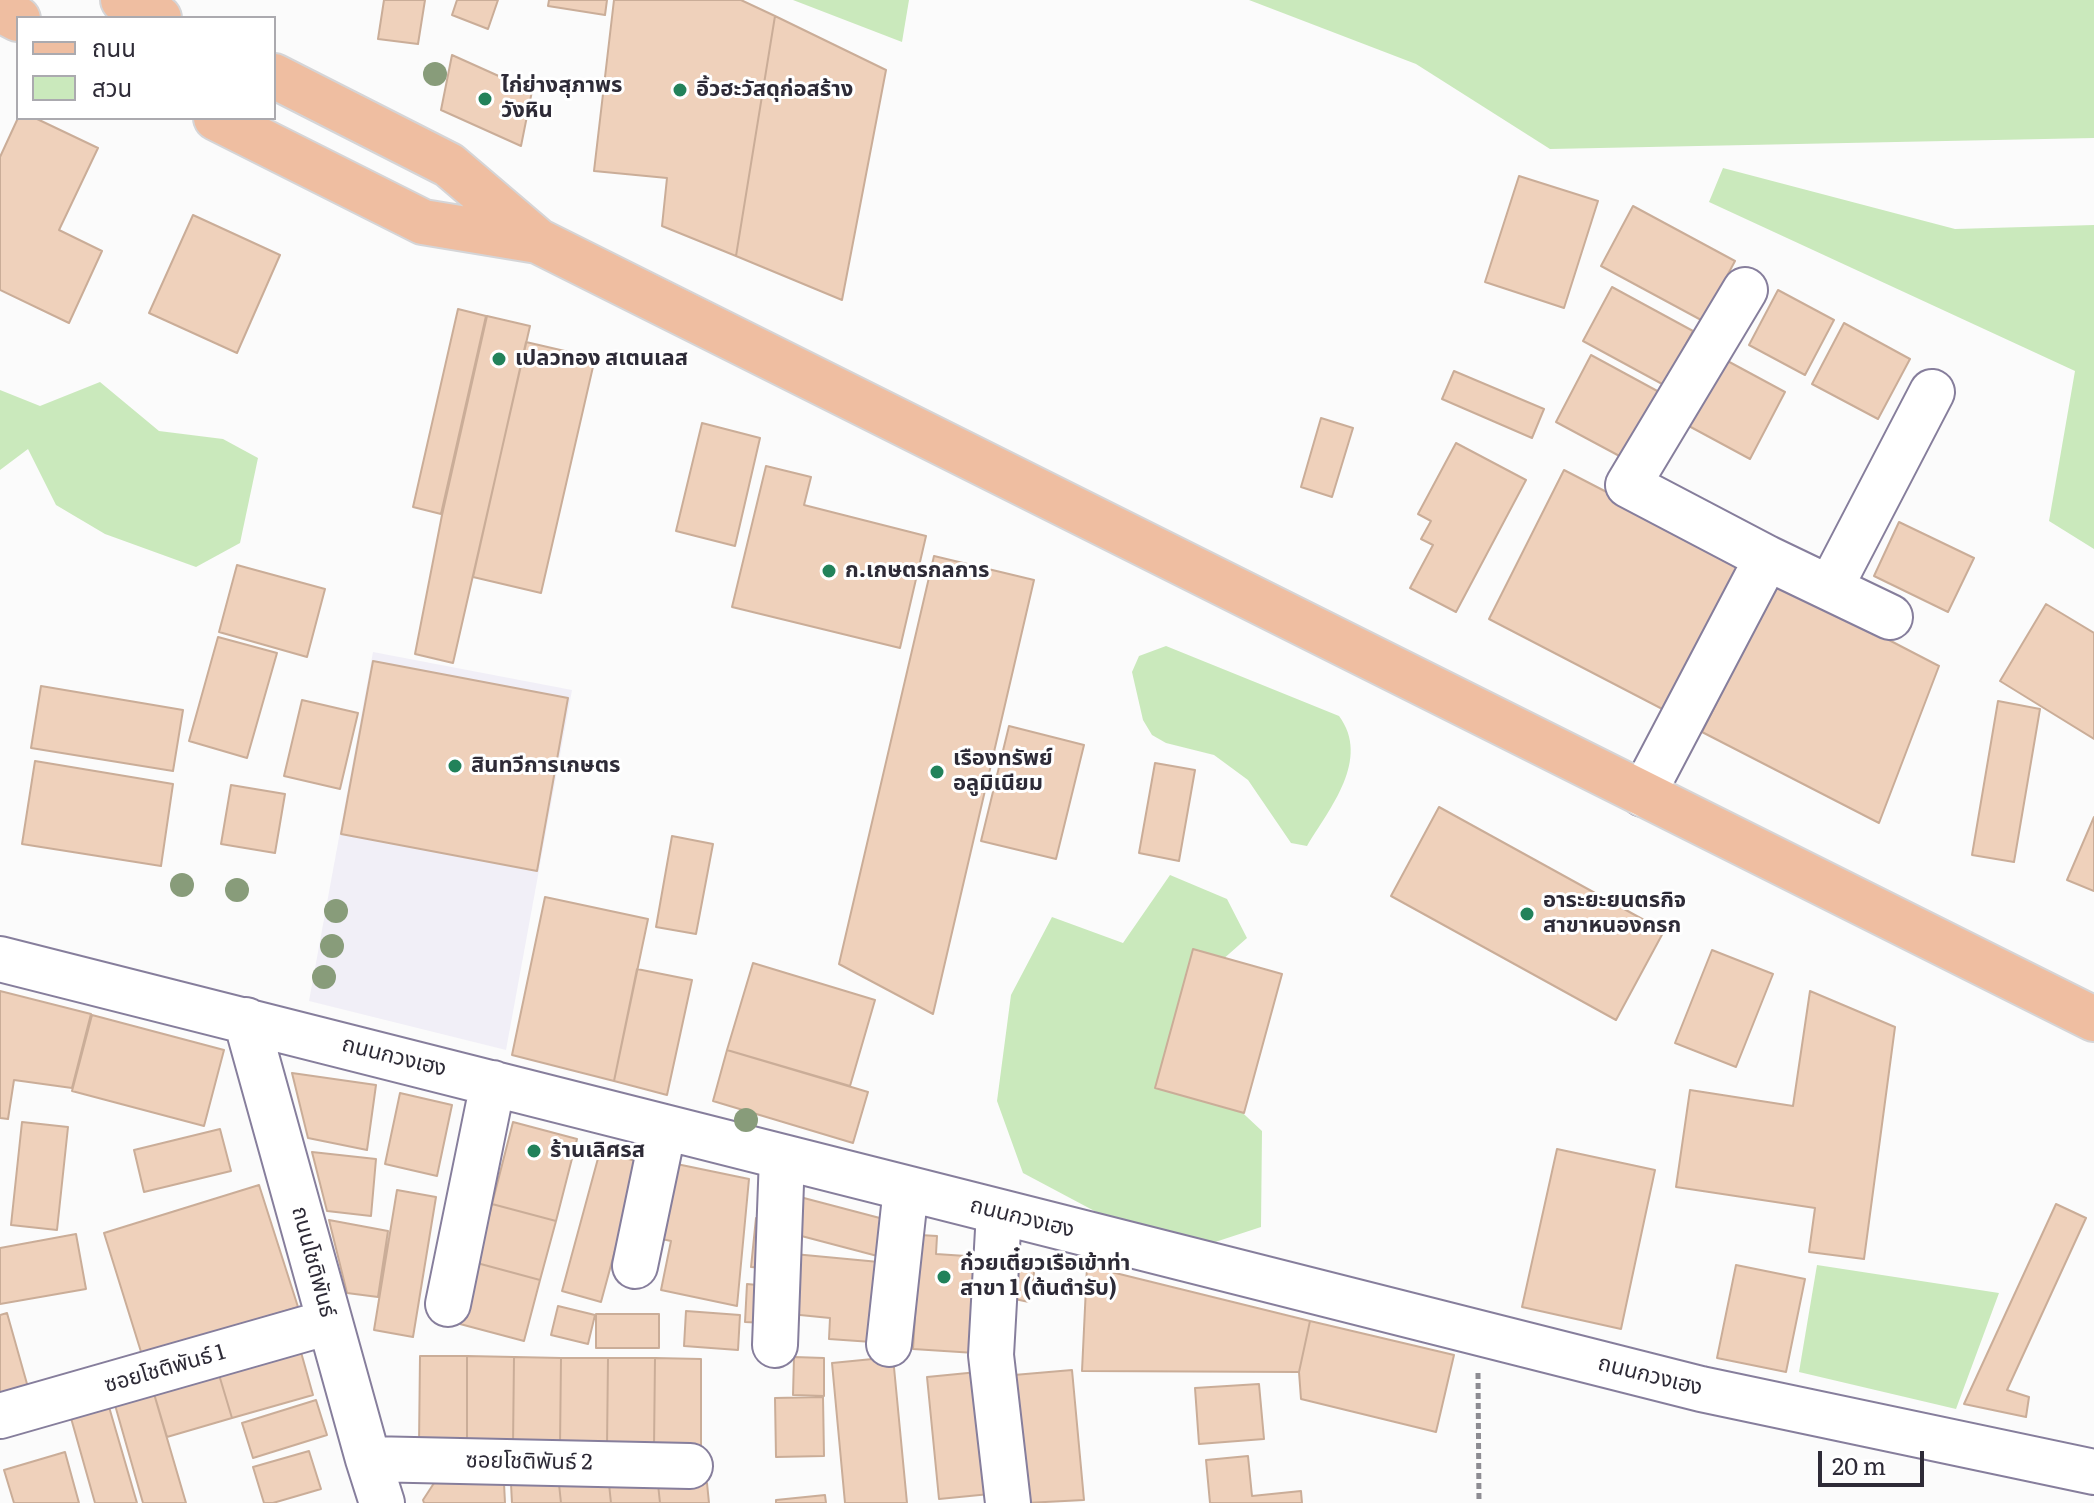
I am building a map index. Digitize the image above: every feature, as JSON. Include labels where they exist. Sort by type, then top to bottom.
[{"type":"main road","points":[[123,0],[155,16]]},
{"type":"main road","points":[[276,77],[449,165],[538,241],[2094,1019]]},
{"type":"main road","points":[[220,120],[423,222],[538,241]]},
{"type":"street","points":[[1745,290],[1628,485],[1767,558],[1890,617]]},
{"type":"street","points":[[1830,588],[1932,392]]},
{"type":"street","points":[[1643,794],[1767,558]]},
{"type":"street","name":"ถนนกวงเฮง","points":[[0,959],[999,1212],[1480,1351],[1701,1389],[2094,1472]]},
{"type":"street","name":"ถนนโชติพันธ์","points":[[246,1020],[382,1503]]},
{"type":"street","points":[[448,1304],[493,1083]]},
{"type":"street","points":[[635,1266],[664,1127]]},
{"type":"street","points":[[775,1345],[782,1157]]},
{"type":"street","points":[[889,1344],[906,1188]]},
{"type":"street","points":[[999,1212],[991,1355],[1008,1503]]},
{"type":"street","name":"ซอยโชติพันธ์ 1","points":[[0,1416],[329,1322]]},
{"type":"street","name":"ซอยโชติพันธ์ 2","points":[[368,1459],[690,1466]]},
{"type":"path","points":[[1479,1503],[1480,1351]]},
{"type":"shaded area","points":[[373,652],[572,690],[506,1050],[309,1001]]},
{"type":"green space","points":[[793,0],[909,0],[902,42]]},
{"type":"green space","points":[[1249,0],[2094,0],[2094,138],[1550,149],[1416,64]]},
{"type":"green space","points":[[1723,168],[1955,229],[2094,225],[2094,549],[2049,521],[2075,371],[1709,202]]},
{"type":"green space","points":[[100,382],[159,431],[223,439],[258,458],[240,543],[196,567],[105,534],[56,505],[28,449],[0,470],[0,390],[40,406]]},
{"type":"green space","points":[[1166,646],[1339,716],[1348,732],[1351,749],[1349,766],[1336,800],[1307,846],[1291,843],[1248,780],[1214,755],[1166,743],[1152,735],[1143,720],[1132,672],[1139,656]]},
{"type":"green space","points":[[1170,875],[1227,899],[1247,938],[1195,984],[1216,1088],[1262,1131],[1261,1227],[1206,1245],[1102,1215],[1023,1173],[997,1101],[1011,995],[1052,917],[1123,943]]},
{"type":"green space","points":[[1817,1265],[1999,1293],[1956,1409],[1799,1372]]},
{"type":"building","points":[[384,0],[425,0],[418,44],[378,39]]},
{"type":"building","points":[[457,0],[498,0],[488,29],[452,15]]},
{"type":"building","points":[[549,0],[607,0],[605,15],[548,6]]},
{"type":"building","points":[[614,0],[741,0],[775,16],[736,256],[662,226],[667,178],[594,171]]},
{"type":"building","points":[[775,16],[886,70],[842,300],[736,256]]},
{"type":"building","points":[[452,55],[532,91],[521,146],[441,110]]},
{"type":"building","points":[[17,120],[39,120],[98,148],[59,230],[102,251],[69,323],[0,290],[0,157]]},
{"type":"building","points":[[1519,176],[1598,201],[1564,308],[1485,282]]},
{"type":"building","points":[[1633,206],[1735,261],[1703,321],[1601,266]]},
{"type":"building","points":[[193,215],[280,255],[237,353],[149,313]]},
{"type":"building","points":[[1612,287],[1693,331],[1664,385],[1583,341]]},
{"type":"building","points":[[1778,290],[1834,320],[1805,375],[1749,345]]},
{"type":"building","points":[[458,309],[486,316],[441,514],[413,507]]},
{"type":"building","points":[[487,316],[530,326],[453,663],[415,654],[442,515]]},
{"type":"building","points":[[1844,323],[1910,359],[1878,419],[1812,384]]},
{"type":"building","points":[[526,342],[595,358],[541,593],[473,577]]},
{"type":"building","points":[[1591,355],[1661,393],[1625,459],[1556,422]]},
{"type":"building","points":[[1722,358],[1785,392],[1750,459],[1687,425]]},
{"type":"building","points":[[1454,371],[1544,409],[1532,438],[1442,399]]},
{"type":"building","points":[[1321,418],[1353,428],[1332,497],[1301,487]]},
{"type":"building","points":[[702,423],[760,438],[735,546],[676,531]]},
{"type":"building","points":[[1456,443],[1526,480],[1456,612],[1410,588],[1433,545],[1421,539],[1431,521],[1418,514]]},
{"type":"building","name":"ก.เกษตรกลการ","points":[[766,466],[811,477],[804,505],[926,536],[900,648],[732,607]]},
{"type":"building","points":[[1564,470],[1746,564],[1670,713],[1489,619]]},
{"type":"building","points":[[1899,522],[1974,558],[1948,612],[1874,576]]},
{"type":"building","name":"เรืองทรัพย์ อลูมิเนียม","points":[[934,556],[1034,580],[933,1014],[839,964]]},
{"type":"building","points":[[237,565],[325,589],[307,657],[219,632]]},
{"type":"building","points":[[1777,582],[1939,666],[1879,823],[1702,732]]},
{"type":"building","points":[[2046,604],[2094,633],[2094,739],[2000,681]]},
{"type":"building","points":[[218,637],[277,653],[247,758],[189,741]]},
{"type":"building","name":"สินทวีการเกษตร","points":[[373,661],[568,698],[537,871],[341,834]]},
{"type":"building","points":[[41,686],[183,710],[173,771],[31,748]]},
{"type":"building","points":[[302,700],[358,713],[340,789],[284,776]]},
{"type":"building","points":[[1998,701],[2040,709],[2014,862],[1972,855]]},
{"type":"building","points":[[1009,726],[1084,745],[1056,859],[981,841]]},
{"type":"building","points":[[35,761],[173,784],[161,866],[22,844]]},
{"type":"building","points":[[1155,763],[1195,770],[1179,861],[1139,853]]},
{"type":"building","points":[[231,785],[285,794],[275,853],[221,844]]},
{"type":"building","name":"อาระยะยนตรกิจ สาขาหนองครก","points":[[1439,807],[1664,931],[1616,1020],[1391,896]]},
{"type":"building","points":[[2094,817],[2094,891],[2067,880]]},
{"type":"building","points":[[672,836],[713,844],[696,934],[656,927]]},
{"type":"building","points":[[545,897],[648,919],[614,1081],[512,1055]]},
{"type":"building","points":[[1193,949],[1282,974],[1244,1113],[1155,1088]]},
{"type":"building","points":[[1712,950],[1773,974],[1736,1067],[1675,1043]]},
{"type":"building","points":[[753,963],[875,1000],[850,1086],[727,1050]]},
{"type":"building","points":[[637,969],[692,980],[667,1095],[614,1081]]},
{"type":"building","points":[[0,991],[91,1014],[72,1088],[14,1080],[8,1119],[0,1118]]},
{"type":"building","points":[[1810,991],[1895,1027],[1864,1259],[1809,1252],[1815,1208],[1676,1187],[1690,1090],[1793,1106]]},
{"type":"building","points":[[92,1015],[224,1050],[204,1126],[72,1091]]},
{"type":"building","points":[[727,1050],[868,1092],[853,1143],[713,1101]]},
{"type":"building","points":[[292,1073],[376,1085],[367,1150],[308,1138]]},
{"type":"building","points":[[400,1093],[452,1105],[437,1176],[385,1164]]},
{"type":"building","points":[[22,1122],[68,1127],[57,1230],[11,1225]]},
{"type":"building","points":[[513,1122],[577,1139],[556,1221],[492,1204]]},
{"type":"building","points":[[220,1129],[231,1171],[144,1192],[134,1150]]},
{"type":"building","points":[[1557,1149],[1655,1170],[1621,1329],[1522,1307]]},
{"type":"building","points":[[600,1151],[639,1162],[601,1302],[562,1291]]},
{"type":"building","points":[[312,1152],[376,1159],[371,1216],[327,1211]]},
{"type":"building","points":[[667,1162],[749,1179],[737,1306],[661,1290],[671,1241],[652,1237]]},
{"type":"building","points":[[259,1185],[298,1307],[142,1355],[104,1233]]},
{"type":"building","points":[[397,1190],[436,1197],[413,1337],[374,1330]]},
{"type":"building","points":[[800,1197],[895,1222],[885,1258],[790,1233]]},
{"type":"building","points":[[492,1204],[556,1221],[540,1280],[477,1263]]},
{"type":"building","points":[[2056,1204],[2086,1218],[2007,1390],[2029,1397],[2026,1417],[1964,1404]]},
{"type":"building","points":[[756,1218],[769,1219],[764,1268],[751,1267]]},
{"type":"building","points":[[329,1220],[388,1231],[378,1297],[347,1293]]},
{"type":"building","points":[[76,1234],[86,1289],[0,1304],[0,1248]]},
{"type":"building","points":[[920,1235],[937,1236],[936,1254],[981,1257],[975,1353],[913,1349]]},
{"type":"building","points":[[794,1254],[879,1262],[872,1342],[829,1339],[830,1318],[790,1314]]},
{"type":"building","points":[[1012,1257],[1036,1261],[1029,1302],[1005,1297]]},
{"type":"building","points":[[477,1263],[540,1280],[524,1341],[460,1324]]},
{"type":"building","points":[[1736,1265],[1805,1279],[1786,1372],[1717,1358]]},
{"type":"building","points":[[1087,1266],[1310,1321],[1299,1372],[1082,1371]]},
{"type":"building","points":[[747,1284],[768,1286],[765,1323],[745,1322]]},
{"type":"building","points":[[558,1306],[595,1315],[588,1344],[551,1335]]},
{"type":"building","points":[[686,1311],[740,1315],[738,1350],[684,1346]]},
{"type":"building","points":[[7,1313],[29,1391],[0,1399],[0,1315]]},
{"type":"building","points":[[596,1314],[659,1314],[659,1348],[596,1348]]},
{"type":"building","points":[[1310,1321],[1454,1355],[1436,1432],[1301,1399],[1299,1372]]},
{"type":"building","points":[[299,1345],[313,1395],[232,1418],[217,1368]]},
{"type":"building","points":[[420,1356],[467,1356],[467,1445],[419,1445]]},
{"type":"building","points":[[467,1356],[514,1357],[513,1446],[467,1445]]},
{"type":"building","points":[[514,1357],[561,1358],[560,1446],[513,1446]]},
{"type":"building","points":[[794,1357],[824,1358],[824,1396],[793,1395]]},
{"type":"building","points":[[893,1357],[907,1503],[845,1503],[832,1363]]},
{"type":"building","points":[[561,1358],[608,1358],[607,1447],[560,1446]]},
{"type":"building","points":[[608,1358],[655,1358],[654,1448],[607,1447]]},
{"type":"building","points":[[655,1358],[701,1359],[701,1448],[654,1448]]},
{"type":"building","points":[[217,1368],[232,1418],[167,1437],[152,1387]]},
{"type":"building","points":[[1072,1370],[1084,1500],[1026,1503],[1014,1375]]},
{"type":"building","points":[[978,1372],[990,1494],[939,1499],[927,1377]]},
{"type":"building","points":[[1259,1384],[1264,1439],[1199,1444],[1195,1388]]},
{"type":"building","points":[[152,1387],[186,1503],[143,1503],[113,1398]]},
{"type":"building","points":[[823,1397],[824,1456],[776,1457],[775,1398]]},
{"type":"building","points":[[107,1400],[137,1503],[95,1503],[69,1411]]},
{"type":"building","points":[[316,1400],[327,1435],[253,1458],[242,1423]]},
{"type":"building","points":[[309,1451],[321,1489],[264,1503],[253,1467]]},
{"type":"building","points":[[65,1452],[79,1503],[14,1503],[4,1470]]},
{"type":"building","points":[[1248,1456],[1252,1496],[1301,1491],[1302,1503],[1210,1503],[1206,1460]]},
{"type":"building","points":[[436,1480],[504,1483],[505,1503],[424,1503]]},
{"type":"building","points":[[707,1483],[709,1503],[660,1503],[658,1484]]},
{"type":"building","points":[[511,1484],[559,1484],[561,1503],[512,1503]]},
{"type":"building","points":[[559,1484],[609,1484],[611,1503],[561,1503]]},
{"type":"building","points":[[609,1484],[658,1484],[660,1503],[611,1503]]},
{"type":"building","points":[[825,1495],[826,1503],[776,1503],[776,1500]]},
{"type":"place","name":"อิ้วฮะวัสดุก่อสร้าง","points":[[680,90]]},
{"type":"place","name":"ไก่ย่างสุภาพร วังหิน","points":[[485,99]]},
{"type":"place","name":"เปลวทอง สเตนเลส","points":[[499,359]]},
{"type":"place","name":"ก.เกษตรกลการ","points":[[829,571]]},
{"type":"place","name":"สินทวีการเกษตร","points":[[455,766]]},
{"type":"place","name":"เรืองทรัพย์ อลูมิเนียม","points":[[937,772]]},
{"type":"place","name":"อาระยะยนตรกิจ สาขาหนองครก","points":[[1527,914]]},
{"type":"place","name":"ร้านเลิศรส","points":[[534,1151]]},
{"type":"place","name":"ก๋วยเตี๋ยวเรือเข้าท่า สาขา 1 (ต้นตำรับ)","points":[[944,1277]]}]
